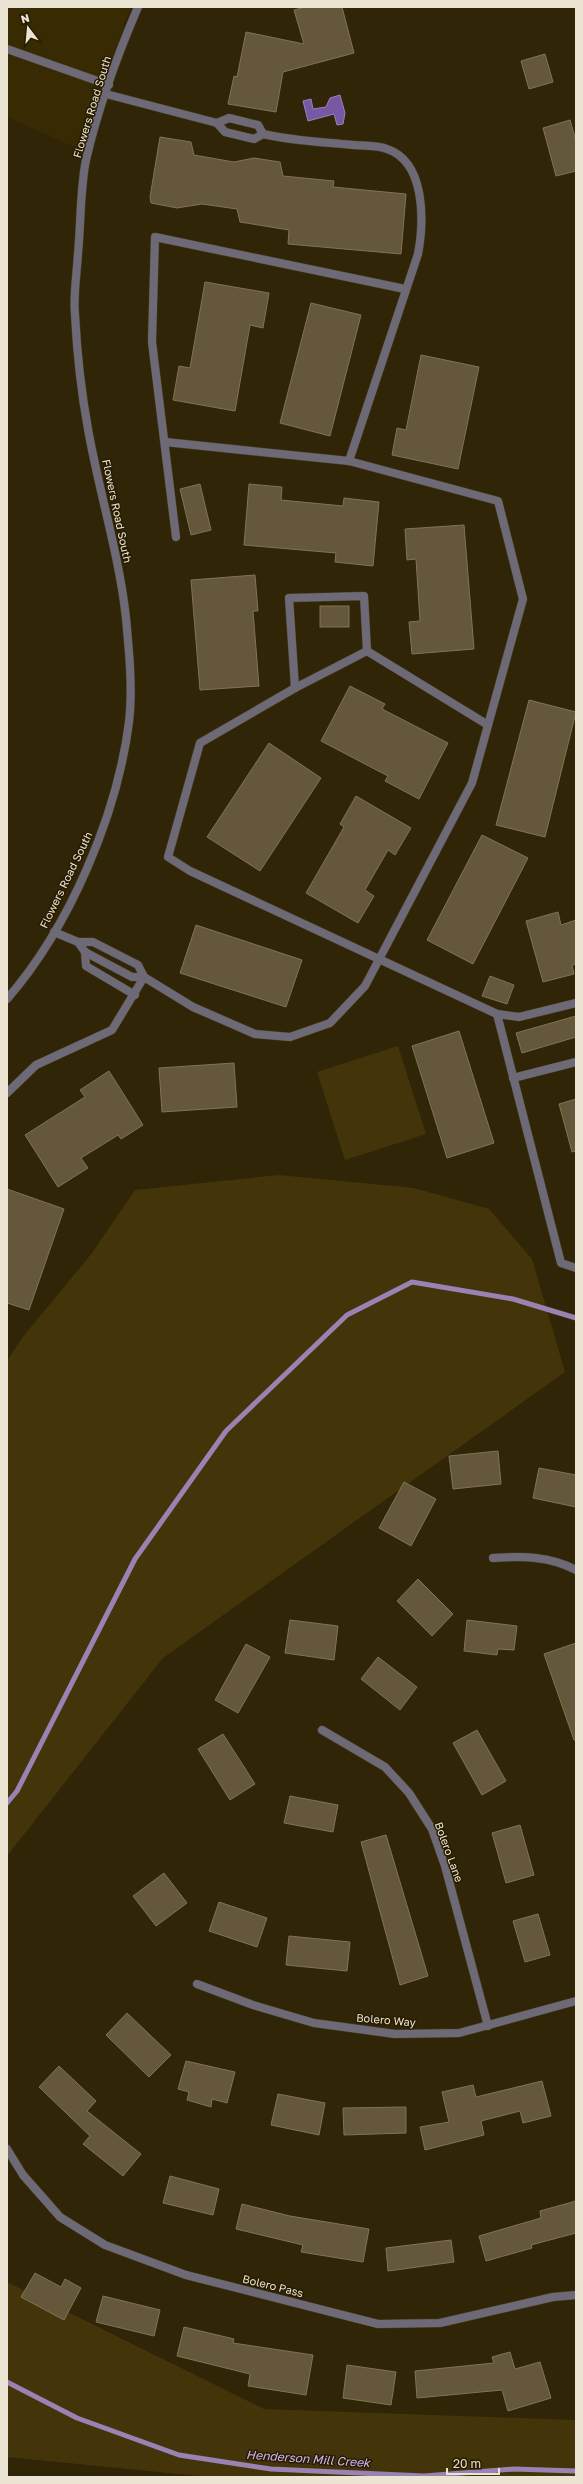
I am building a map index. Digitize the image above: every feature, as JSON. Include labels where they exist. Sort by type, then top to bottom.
[{"type":"street","name":"Flowers Road South","points":[[7,999],[24,980],[54,932],[80,881],[100,836],[120,772],[129,720],[126,617],[115,551],[88,430],[79,369],[74,312],[86,162],[109,85],[138,7]]},
{"type":"street","points":[[7,50],[109,85]]},
{"type":"street","points":[[106,94],[217,123],[229,118],[258,125],[263,134]]},
{"type":"street","points":[[217,123],[224,132],[254,139],[263,134],[292,141],[387,149],[403,159],[415,177],[420,198],[422,230],[418,254],[405,289],[349,462]]},
{"type":"street","points":[[176,537],[152,342],[155,237],[405,289]]},
{"type":"street","points":[[78,942],[85,952],[132,977],[144,977],[193,1007],[254,1034],[290,1037],[330,1023],[365,986],[472,783],[523,599],[498,501],[349,462],[165,442]]},
{"type":"street","points":[[295,688],[289,598],[364,596],[367,651]]},
{"type":"street","points":[[367,651],[488,725]]},
{"type":"street","points":[[367,651],[295,688],[200,743],[168,857],[190,870],[379,960],[497,1014],[519,1017],[576,1003]]},
{"type":"street","points":[[54,932],[78,942],[93,942],[138,965],[144,977]]},
{"type":"street","points":[[85,952],[86,966],[135,995]]},
{"type":"street","points":[[7,1093],[36,1065],[112,1030],[135,995],[144,977]]},
{"type":"street","points":[[497,1014],[561,1263],[576,1268]]},
{"type":"street","points":[[513,1078],[576,1062]]},
{"type":"street","points":[[493,1558],[540,1558],[566,1564],[576,1570]]},
{"type":"street","name":"Bolero Lane","points":[[322,1730],[362,1751],[385,1767],[409,1793],[432,1829],[445,1866],[488,2026]]},
{"type":"street","name":"Bolero Way","points":[[197,1984],[253,2005],[314,2024],[395,2034],[459,2033],[576,2001]]},
{"type":"street","name":"Bolero Pass","points":[[7,2149],[23,2175],[60,2217],[105,2246],[186,2275],[378,2324],[440,2323],[553,2297],[576,2295]]},
{"type":"shaded area","points":[[7,7],[132,7],[125,20],[87,153],[7,117]]},
{"type":"shaded area","points":[[340,95],[345,113],[343,124],[337,125],[334,114],[308,121],[303,101],[311,99],[313,109],[326,107],[330,98]]},
{"type":"shaded area","points":[[398,1046],[426,1134],[345,1160],[317,1072]]},
{"type":"shaded area","points":[[279,1175],[414,1188],[489,1209],[532,1259],[565,1372],[163,1658],[7,1856],[7,1361],[22,1338],[92,1253],[135,1190]]},
{"type":"shaded area","points":[[7,2282],[264,2409],[576,2420],[576,2477],[209,2477],[7,2457]]},
{"type":"building","points":[[305,7],[342,7],[354,53],[283,72],[276,112],[228,104],[234,76],[237,77],[246,32],[304,44],[294,10]]},
{"type":"building","points":[[545,54],[553,82],[529,89],[521,61]]},
{"type":"building","points":[[570,120],[576,141],[576,171],[556,176],[543,128]]},
{"type":"building","points":[[160,137],[191,142],[194,155],[234,162],[254,158],[280,162],[283,176],[334,181],[333,187],[406,194],[401,254],[288,244],[289,230],[240,222],[237,209],[202,204],[177,208],[151,203],[150,197]]},
{"type":"building","points":[[205,282],[269,293],[263,328],[250,325],[235,411],[173,400],[179,366],[190,368]]},
{"type":"building","points":[[311,303],[361,315],[330,436],[280,423]]},
{"type":"building","points":[[421,355],[479,367],[458,469],[392,455],[397,428],[406,430]]},
{"type":"building","points":[[200,484],[211,530],[191,535],[180,489]]},
{"type":"building","points":[[249,484],[282,487],[281,500],[343,506],[344,498],[379,502],[373,566],[335,562],[336,553],[244,545]]},
{"type":"building","points":[[464,525],[474,649],[412,654],[409,622],[420,621],[416,559],[407,560],[405,529]]},
{"type":"building","points":[[255,575],[258,611],[253,611],[259,686],[200,690],[191,580]]},
{"type":"building","points":[[320,606],[349,606],[349,627],[320,627]]},
{"type":"building","points":[[350,686],[385,704],[382,709],[448,743],[419,799],[385,781],[388,776],[321,741]]},
{"type":"building","points":[[529,700],[576,712],[545,837],[496,825]]},
{"type":"building","points":[[269,743],[321,778],[260,871],[207,837]]},
{"type":"building","points":[[356,796],[411,828],[395,855],[388,850],[365,890],[374,896],[358,923],[306,893],[344,827],[340,824]]},
{"type":"building","points":[[482,835],[528,858],[473,964],[427,940]]},
{"type":"building","points":[[558,912],[561,925],[576,920],[576,964],[572,965],[574,974],[543,982],[526,921]]},
{"type":"building","points":[[196,925],[302,960],[286,1007],[180,973]]},
{"type":"building","points":[[490,976],[514,985],[507,1004],[482,996]]},
{"type":"building","points":[[576,1016],[576,1037],[522,1053],[516,1033]]},
{"type":"building","points":[[459,1031],[494,1143],[447,1158],[412,1046]]},
{"type":"building","points":[[234,1063],[237,1107],[162,1112],[159,1068]]},
{"type":"building","points":[[109,1071],[143,1125],[121,1139],[118,1135],[81,1158],[88,1168],[58,1187],[25,1135],[85,1097],[80,1090]]},
{"type":"building","points":[[576,1099],[576,1151],[572,1152],[559,1104]]},
{"type":"building","points":[[7,1189],[64,1209],[29,1310],[7,1303]]},
{"type":"building","points":[[498,1451],[501,1484],[453,1489],[449,1456]]},
{"type":"building","points":[[539,1468],[576,1475],[576,1507],[533,1498]]},
{"type":"building","points":[[404,1482],[436,1499],[411,1546],[379,1528]]},
{"type":"building","points":[[418,1579],[453,1614],[432,1636],[397,1601]]},
{"type":"building","points":[[290,1620],[338,1626],[334,1660],[285,1653]]},
{"type":"building","points":[[467,1620],[517,1626],[514,1650],[498,1649],[497,1655],[464,1651]]},
{"type":"building","points":[[576,1643],[576,1740],[574,1740],[544,1654]]},
{"type":"building","points":[[246,1644],[270,1657],[238,1713],[215,1700]]},
{"type":"building","points":[[378,1657],[417,1687],[400,1710],[361,1679]]},
{"type":"building","points":[[477,1730],[506,1781],[482,1795],[453,1743]]},
{"type":"building","points":[[223,1734],[255,1784],[230,1800],[198,1749]]},
{"type":"building","points":[[290,1796],[338,1805],[333,1832],[284,1823]]},
{"type":"building","points":[[520,1825],[534,1875],[506,1883],[492,1833]]},
{"type":"building","points":[[386,1835],[428,1976],[400,1985],[361,1842]]},
{"type":"building","points":[[164,1873],[187,1903],[156,1926],[133,1896]]},
{"type":"building","points":[[219,1902],[267,1918],[257,1947],[209,1931]]},
{"type":"building","points":[[538,1914],[550,1955],[525,1962],[513,1921]]},
{"type":"building","points":[[289,1936],[350,1942],[347,1971],[286,1965]]},
{"type":"building","points":[[127,2013],[171,2055],[149,2077],[106,2035]]},
{"type":"building","points":[[186,2061],[235,2072],[227,2103],[212,2099],[211,2107],[187,2100],[189,2092],[178,2089]]},
{"type":"building","points":[[59,2066],[96,2101],[87,2111],[141,2154],[123,2176],[83,2144],[90,2136],[39,2087]]},
{"type":"building","points":[[542,2081],[551,2116],[523,2123],[520,2111],[481,2121],[484,2135],[425,2150],[420,2127],[449,2122],[442,2092],[473,2085],[476,2097]]},
{"type":"building","points":[[278,2094],[325,2103],[319,2135],[271,2125]]},
{"type":"building","points":[[406,2107],[406,2133],[344,2135],[343,2108]]},
{"type":"building","points":[[170,2176],[219,2189],[213,2215],[163,2203]]},
{"type":"building","points":[[576,2201],[576,2233],[531,2245],[532,2248],[486,2261],[479,2236],[541,2218],[540,2211]]},
{"type":"building","points":[[242,2204],[290,2216],[369,2229],[363,2262],[301,2252],[303,2245],[236,2229]]},
{"type":"building","points":[[451,2240],[454,2262],[388,2271],[386,2248]]},
{"type":"building","points":[[35,2273],[61,2287],[65,2279],[81,2288],[64,2320],[21,2297]]},
{"type":"building","points":[[103,2296],[160,2310],[154,2336],[96,2322]]},
{"type":"building","points":[[184,2327],[234,2339],[233,2343],[313,2355],[306,2395],[248,2386],[250,2374],[177,2356]]},
{"type":"building","points":[[510,2352],[515,2369],[540,2362],[551,2398],[508,2411],[502,2390],[417,2398],[415,2371],[494,2363],[492,2357]]},
{"type":"building","points":[[347,2365],[396,2372],[391,2405],[343,2398]]},
{"type":"waterway","points":[[7,1803],[17,1791],[135,1559],[226,1431],[347,1315],[412,1282],[513,1299],[576,1318]]},
{"type":"waterway","name":"Henderson Mill Creek","points":[[7,2382],[77,2418],[179,2455],[271,2469],[424,2476],[514,2469],[576,2471]]}]
